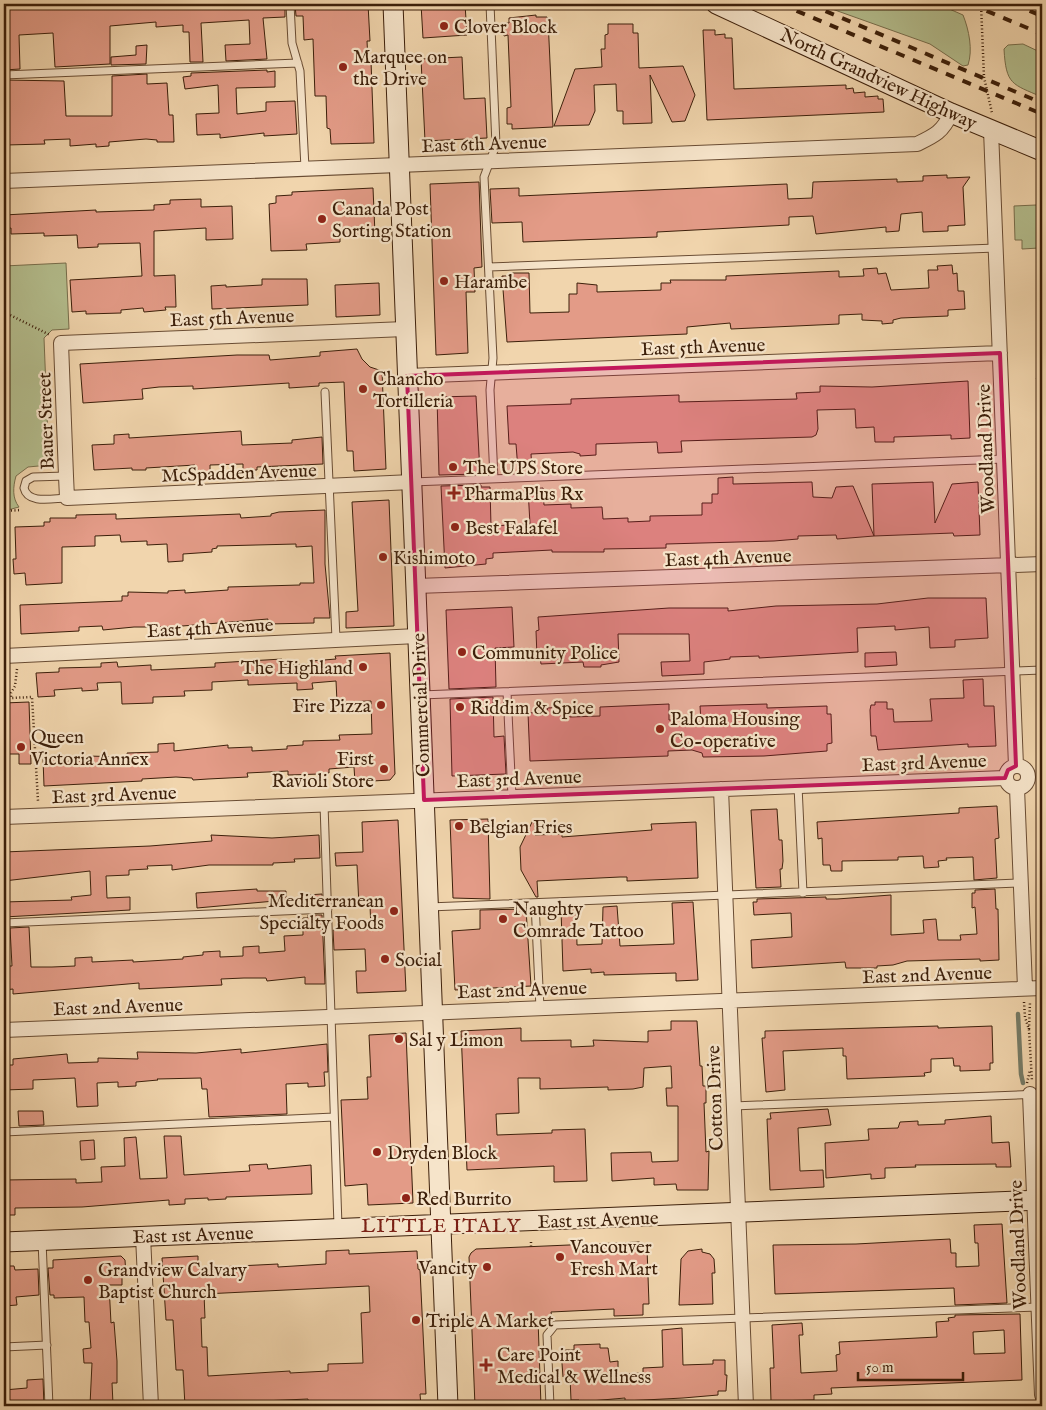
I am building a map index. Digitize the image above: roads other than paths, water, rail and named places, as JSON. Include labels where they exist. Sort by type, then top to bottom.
[{"type":"street","name":"Commercial Drive","points":[[393,4],[448,1406]]},
{"type":"street","name":"North Grandview Highway","points":[[716,4],[950,113],[1042,151]]},
{"type":"street","name":"East 6th Avenue","points":[[4,181],[917,144],[937,135],[945,127],[950,113]]},
{"type":"street","name":"Woodland Drive","points":[[991,130],[1016,766]]},
{"type":"street","name":"East 5th Avenue","points":[[56,339],[405,329]]},
{"type":"street","name":"Bauer Street","points":[[56,339],[67,498]]},
{"type":"street","name":"East 5th Avenue","points":[[407,376],[1000,353]]},
{"type":"street","name":"McSpadden Avenue","points":[[67,498],[412,482]]},
{"type":"street","name":"East 4th Avenue","points":[[416,586],[1042,564]]},
{"type":"street","name":"East 4th Avenue","points":[[4,650],[417,636]]},
{"type":"street","points":[[1016,766],[1025,769],[1035,777],[1025,785],[1017,788],[1009,786],[1006,778],[1008,770],[1016,766]]},
{"type":"street","name":"East 3rd Avenue","points":[[4,817],[1006,778]]},
{"type":"street","points":[[1017,788],[1025,988]]},
{"type":"street","name":"Cotton Drive","points":[[721,789],[746,1406]]},
{"type":"street","name":"East 2nd Avenue","points":[[4,1030],[432,1011],[1042,988]]},
{"type":"street","name":"Woodland Drive","points":[[1036,1094],[1042,1395]]},
{"type":"street","name":"East 1st Avenue","points":[[4,1242],[1038,1200]]},
{"type":"street","points":[[143,1236],[151,1406]]},
{"type":"street","points":[[1034,1406],[1042,1402]]},
{"type":"lane","points":[[290,4],[292,43],[300,71],[305,168]]},
{"type":"lane","points":[[490,4],[496,145],[484,178],[493,358],[490,390],[494,479]]},
{"type":"lane","points":[[4,75],[298,63]]},
{"type":"lane","points":[[489,267],[996,248]]},
{"type":"lane","points":[[324,392],[336,639]]},
{"type":"lane","points":[[412,482],[1004,459]]},
{"type":"lane","points":[[66,476],[33,477],[26,481],[24,488],[28,496],[35,499],[67,498]]},
{"type":"lane","points":[[420,696],[1042,670]]},
{"type":"lane","points":[[507,692],[512,796]]},
{"type":"lane","points":[[798,785],[803,893]]},
{"type":"lane","points":[[324,804],[339,1229]]},
{"type":"lane","points":[[429,907],[1020,883]]},
{"type":"lane","points":[[535,903],[540,1008]]},
{"type":"lane","points":[[4,922],[328,909]]},
{"type":"lane","points":[[733,1106],[1036,1094]]},
{"type":"lane","points":[[4,1132],[334,1117]]},
{"type":"lane","points":[[42,1240],[49,1406]]},
{"type":"lane","points":[[550,1406],[547,1335],[555,1325],[1040,1307]]},
{"type":"lane","points":[[4,1347],[47,1345]]},
{"type":"waterway","points":[[1018,1014],[1023,1083]]},
{"type":"railway","points":[[780,4],[1042,114]]},
{"type":"railway","points":[[809,4],[1042,103]]},
{"type":"railway","points":[[970,4],[1042,34]]},
{"type":"railway","points":[[1013,4],[1042,16]]},
{"type":"place","name":"Clover Block","points":[[444,26]]},
{"type":"place","name":"Marquee on the Drive","points":[[343,67]]},
{"type":"place","name":"Canada Post Sorting Station","points":[[322,219]]},
{"type":"place","name":"Harambe","points":[[444,281]]},
{"type":"place","name":"Chancho Tortilleria","points":[[363,389]]},
{"type":"place","name":"The UPS Store","points":[[453,467]]},
{"type":"place","name":"PharmaPlus Rx","points":[[454,493]]},
{"type":"place","name":"Best Falafel","points":[[455,527]]},
{"type":"place","name":"Kishimoto","points":[[383,557]]},
{"type":"place","name":"Community Police","points":[[462,652]]},
{"type":"place","name":"The Highland","points":[[363,667]]},
{"type":"place","name":"Fire Pizza","points":[[381,705]]},
{"type":"place","name":"Riddim & Spice","points":[[460,707]]},
{"type":"place","name":"Paloma Housing Co-operative","points":[[660,729]]},
{"type":"place","name":"Queen Victoria Annex","points":[[21,747]]},
{"type":"place","name":"First Ravioli Store","points":[[384,769]]},
{"type":"place","name":"Belgian Fries","points":[[459,826]]},
{"type":"place","name":"Mediterranean Specialty Foods","points":[[394,911]]},
{"type":"place","name":"Naughty Comrade Tattoo","points":[[503,919]]},
{"type":"place","name":"Social","points":[[385,959]]},
{"type":"place","name":"Sal y Limon","points":[[399,1039]]},
{"type":"place","name":"Dryden Block","points":[[377,1152]]},
{"type":"place","name":"Red Burrito","points":[[406,1198]]},
{"type":"place","name":"Vancouver Fresh Mart","points":[[560,1257]]},
{"type":"place","name":"Vancity","points":[[487,1267]]},
{"type":"place","name":"Grandview Calvary Baptist Church","points":[[88,1280]]},
{"type":"place","name":"Triple A Market","points":[[416,1320]]},
{"type":"place","name":"Care Point Medical & Wellness","points":[[486,1365]]},
{"type":"district","name":"LITTLE ITALY","points":[[441,1225]]}]
